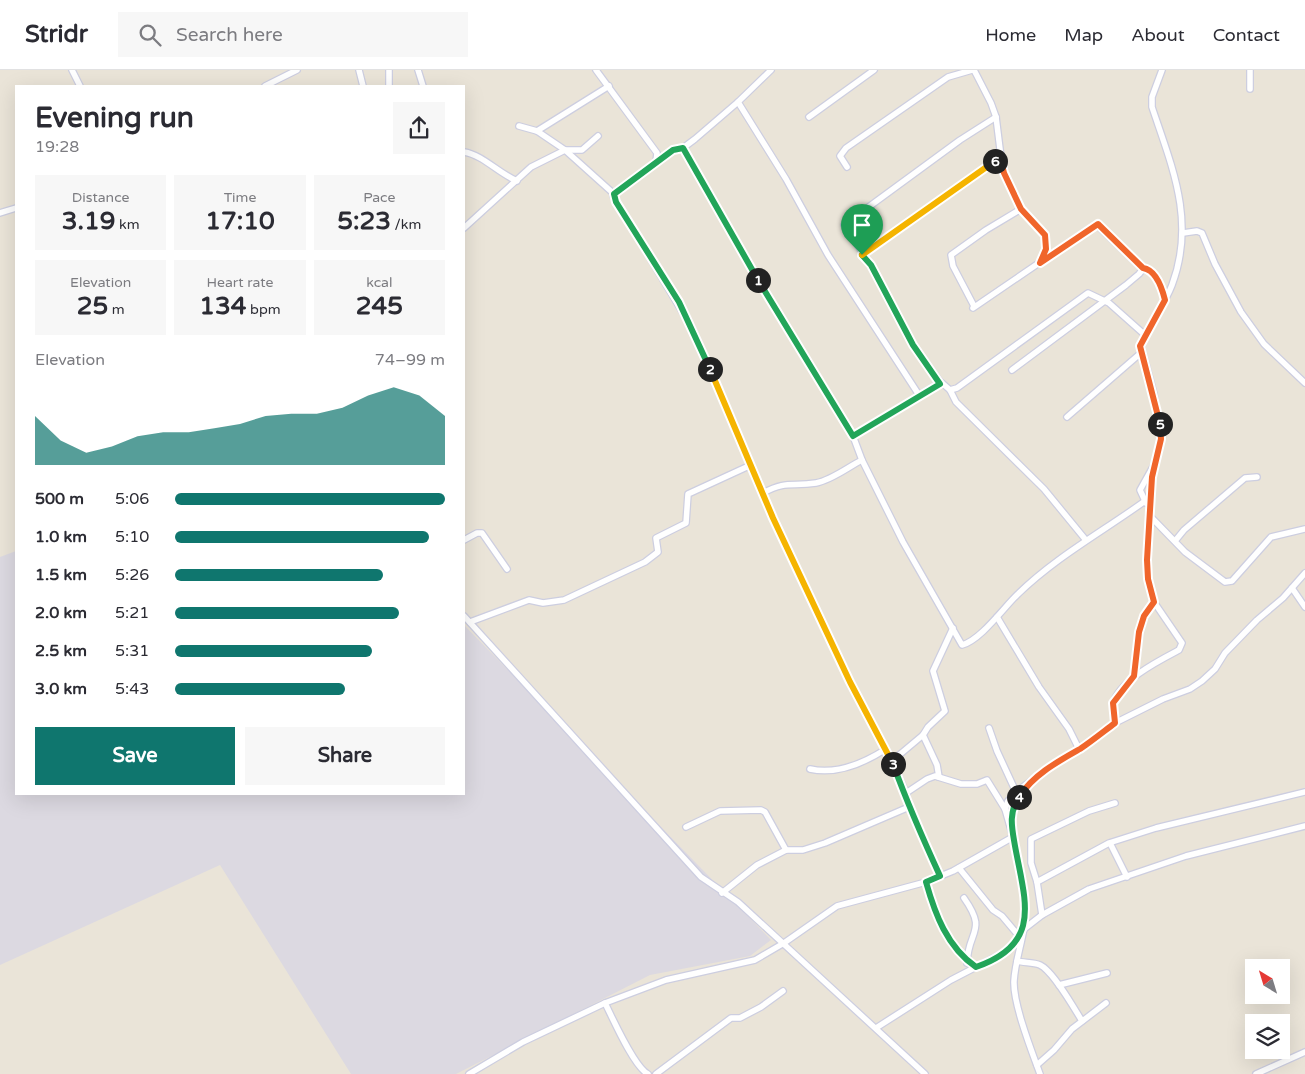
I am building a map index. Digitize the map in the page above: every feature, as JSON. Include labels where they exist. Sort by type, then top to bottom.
[{"type":"street","points":[[72,70],[80,85]]},
{"type":"street","points":[[267,85],[297,70]]},
{"type":"street","points":[[359,70],[363,85]]},
{"type":"street","points":[[389,70],[389,85]]},
{"type":"street","points":[[418,70],[424,85]]},
{"type":"street","points":[[596,70],[657,153],[656,162]]},
{"type":"street","points":[[614,194],[673,150],[683,148],[738,102],[771,70]]},
{"type":"street","points":[[809,117],[874,70]]},
{"type":"street","points":[[847,167],[840,156],[846,148],[948,77],[973,70],[988,96],[996,118],[1000,157],[1004,173],[1021,209],[1045,235],[1046,249],[1040,263]]},
{"type":"street","points":[[1115,723],[1113,703],[1134,676],[1179,650],[1182,645],[1181,638],[1154,602],[1148,579],[1149,515],[1152,477],[1160,448],[1161,430],[1140,346],[1165,300],[1178,264],[1183,233],[1181,205],[1171,162],[1152,107],[1152,97],[1162,70]]},
{"type":"street","points":[[1250,70],[1250,89]]},
{"type":"street","points":[[537,131],[609,86]]},
{"type":"street","points":[[738,102],[786,179],[828,255],[919,395]]},
{"type":"street","points":[[996,118],[846,222],[844,226],[862,255],[871,265],[913,345],[940,384],[950,390],[956,402],[1044,489],[1085,539]]},
{"type":"street","points":[[519,126],[537,131],[565,150],[614,194],[616,202],[692,328],[762,493],[850,682],[892,761],[906,793],[909,807],[940,876]]},
{"type":"street","points":[[465,227],[531,167],[565,150],[582,150],[598,136]]},
{"type":"street","points":[[683,148],[779,316],[853,436],[862,460],[903,542],[960,643],[964,645],[997,617],[1029,583],[1085,539],[1144,501]]},
{"type":"street","points":[[465,152],[472,154],[502,174],[517,181]]},
{"type":"street","points":[[862,255],[883,238],[903,228],[1000,157]]},
{"type":"street","points":[[0,213],[15,208]]},
{"type":"street","points":[[1021,209],[971,240],[953,253],[950,259],[974,306],[972,308],[1096,224],[1154,276],[1165,300]]},
{"type":"street","points":[[1183,233],[1197,230],[1202,233],[1215,264],[1241,312],[1264,344],[1305,384]]},
{"type":"street","points":[[1012,370],[1140,274],[1143,268]]},
{"type":"street","points":[[950,390],[957,388],[1084,296],[1091,294],[1104,300],[1145,335]]},
{"type":"street","points":[[1067,417],[1142,352]]},
{"type":"street","points":[[853,436],[940,384]]},
{"type":"street","points":[[762,493],[784,484],[820,482],[862,460]]},
{"type":"street","points":[[1150,508],[1144,501],[1140,490],[1156,461]]},
{"type":"street","points":[[470,622],[529,600],[543,603],[564,600],[645,562],[658,552],[656,538],[686,523],[688,494],[752,466]]},
{"type":"street","points":[[1175,541],[1184,530],[1245,478],[1257,477]]},
{"type":"street","points":[[1149,515],[1185,552],[1226,582],[1230,582],[1271,537],[1305,529]]},
{"type":"street","points":[[465,539],[477,533],[482,533],[507,569]]},
{"type":"street","points":[[1005,809],[1008,801],[1016,792],[1115,723],[1163,699],[1190,689],[1202,681],[1257,620],[1292,588],[1305,573]]},
{"type":"street","points":[[1292,588],[1305,607]]},
{"type":"street","points":[[1134,676],[1141,626],[1146,612],[1154,602]]},
{"type":"street","points":[[465,617],[660,835],[701,878],[738,902],[926,1074]]},
{"type":"street","points":[[997,617],[1039,687],[1069,729],[1079,749]]},
{"type":"street","points":[[892,761],[923,735],[928,727],[945,711],[933,671],[953,628]]},
{"type":"street","points":[[990,728],[997,752],[1016,792]]},
{"type":"street","points":[[923,735],[937,766],[939,777]]},
{"type":"street","points":[[810,769],[832,772],[862,761],[886,749]]},
{"type":"street","points":[[906,793],[927,779],[939,777],[961,784],[977,784],[987,780],[1005,809],[1010,822],[1024,895],[1024,929],[1017,961],[1015,988],[1024,1026],[1040,1074]]},
{"type":"street","points":[[1010,822],[1017,800],[1026,786]]},
{"type":"street","points":[[1037,882],[1110,842],[1156,828],[1305,792]]},
{"type":"street","points":[[1042,915],[1037,882],[1031,863],[1032,838],[1089,811],[1115,804]]},
{"type":"street","points":[[722,893],[757,865],[786,850],[803,850],[825,843],[909,807]]},
{"type":"street","points":[[686,827],[720,811],[761,810],[765,812],[786,850]]},
{"type":"street","points":[[876,1028],[967,970],[1009,949],[1018,935],[1042,915],[1089,889],[1127,878],[1186,856],[1305,826]]},
{"type":"street","points":[[469,1074],[523,1042],[605,1003],[666,980],[745,964],[784,943],[836,906],[926,882],[959,868],[1013,837]]},
{"type":"street","points":[[1110,842],[1127,878]]},
{"type":"street","points":[[959,868],[993,910],[1002,916],[1018,935]]},
{"type":"street","points":[[926,882],[944,931],[967,961],[976,967]]},
{"type":"street","points":[[964,898],[974,912],[977,922],[967,961],[967,970]]},
{"type":"street","points":[[1017,961],[1040,965],[1059,985],[1082,1021]]},
{"type":"street","points":[[1059,985],[1107,972]]},
{"type":"street","points":[[656,1074],[731,1018],[740,1018],[761,1007],[783,991]]},
{"type":"street","points":[[605,1003],[622,1038],[642,1070],[648,1074]]},
{"type":"street","points":[[1037,1065],[1082,1021],[1106,1003]]},
{"type":"street","points":[[1256,1074],[1305,1052]]},
{"type":"shaded area","points":[[15,551],[15,795],[465,795],[465,626],[771,940],[750,956],[650,975],[456,1074],[351,1074],[220,865],[0,965],[0,557]]},
{"type":"route","points":[[683,148],[779,316],[853,436],[940,384],[913,345],[882,290],[871,265],[862,255],[883,238],[903,228],[951,194],[1000,157],[1004,173],[1021,209],[1043,231],[1046,237],[1046,249],[1040,263],[1095,224],[1098,224],[1143,268],[1154,276],[1162,289],[1165,300],[1140,346],[1159,417],[1161,439],[1152,477],[1147,560],[1148,579],[1154,602],[1144,616],[1139,632],[1136,669],[1134,676],[1113,703],[1115,723],[1087,744],[1051,766],[1026,786],[1017,800],[1010,822],[1024,895],[1024,929],[1009,949],[985,964],[976,967],[967,961],[944,931],[926,882],[940,876],[909,807],[906,793],[886,749],[867,717],[850,682],[773,518],[692,328],[679,302],[616,202],[614,194],[673,150],[683,148]]}]
